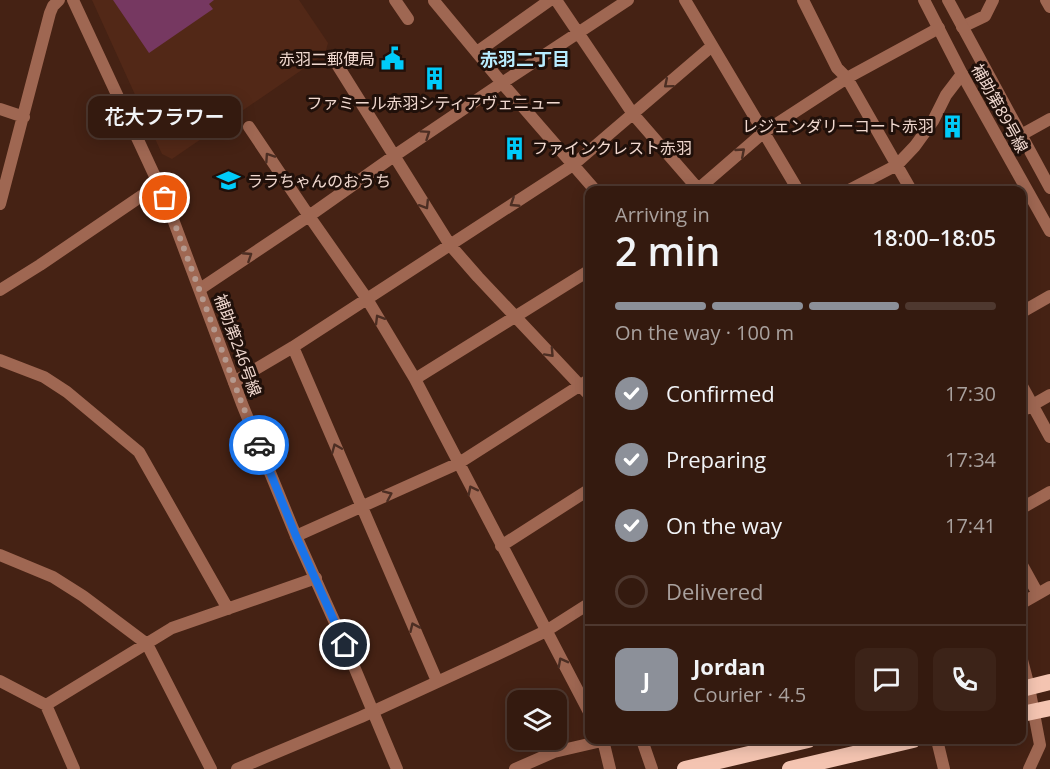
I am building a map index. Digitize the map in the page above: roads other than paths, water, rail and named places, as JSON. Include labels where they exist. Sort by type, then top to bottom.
[{"type":"highway","points":[[1026,688],[1050,682]]},
{"type":"highway","points":[[1027,712],[1050,708]]},
{"type":"highway","points":[[685,769],[791,744]]},
{"type":"highway","points":[[798,768],[897,744]]},
{"type":"street","points":[[0,204],[50,13],[59,0]]},
{"type":"street","name":"補助第246号線","points":[[73,0],[159,184],[234,382],[296,536],[397,769]]},
{"type":"street","points":[[395,0],[408,19]]},
{"type":"street","points":[[477,52],[550,0]]},
{"type":"street","points":[[556,0],[633,114],[695,186]]},
{"type":"street","points":[[200,289],[628,0]]},
{"type":"street","points":[[803,0],[837,68],[847,78],[909,186]]},
{"type":"street","name":"補助第89号線","points":[[924,0],[962,74],[1025,186]]},
{"type":"street","name":"補助第89号線","points":[[948,0],[1050,188]]},
{"type":"street","points":[[962,27],[985,16],[993,0]]},
{"type":"street","points":[[1046,0],[1050,7]]},
{"type":"street","points":[[434,1],[591,186]]},
{"type":"street","points":[[687,1],[796,186]]},
{"type":"street","points":[[703,186],[764,132],[847,78],[939,28]]},
{"type":"street","points":[[234,382],[293,347],[573,165],[712,46]]},
{"type":"street","points":[[296,536],[459,463],[585,382],[516,316],[450,245],[338,66]]},
{"type":"street","points":[[857,186],[897,165],[915,146],[933,122],[946,95],[962,74]]},
{"type":"street","points":[[0,109],[24,117]]},
{"type":"street","points":[[1021,135],[1050,119]]},
{"type":"street","points":[[249,127],[367,299],[415,379],[585,705]]},
{"type":"street","points":[[0,290],[159,184]]},
{"type":"street","name":"補助第89号線","points":[[1026,188],[1050,231]]},
{"type":"street","points":[[415,379],[585,273]]},
{"type":"street","points":[[1026,310],[1050,296]]},
{"type":"street","points":[[293,347],[437,681]]},
{"type":"street","points":[[0,360],[44,376],[67,392],[139,452],[228,609]]},
{"type":"street","points":[[1050,395],[1027,408],[1050,438]]},
{"type":"street","points":[[501,546],[585,492]]},
{"type":"street","points":[[1026,506],[1050,492]]},
{"type":"street","points":[[0,555],[53,577],[83,596],[147,644],[212,769]]},
{"type":"street","points":[[1026,572],[1038,594]]},
{"type":"street","points":[[46,705],[172,628],[316,578]]},
{"type":"street","points":[[1026,601],[1050,587]]},
{"type":"street","points":[[237,769],[546,632],[585,606]]},
{"type":"street","points":[[0,681],[46,705],[74,769]]},
{"type":"street","points":[[1027,712],[1040,745],[1029,769]]},
{"type":"street","points":[[514,769],[554,752],[587,744]]},
{"type":"street","points":[[605,744],[610,769]]},
{"type":"street","points":[[643,744],[652,769]]},
{"type":"street","points":[[938,744],[944,769]]},
{"type":"place","name":"赤羽二郵便局","points":[[393,59]]},
{"type":"place","name":"ファミール赤羽シティアヴェニュー","points":[[434,78]]},
{"type":"place","name":"レジェンダリーコート赤羽","points":[[952,126]]},
{"type":"place","name":"ファインクレスト赤羽","points":[[514,148]]},
{"type":"place","name":"ララちゃんのおうち","points":[[229,181]]},
{"type":"place","name":"花大フラワー","points":[[165,198]]},
{"type":"district","name":"赤羽二丁目","points":[[525,60]]}]
